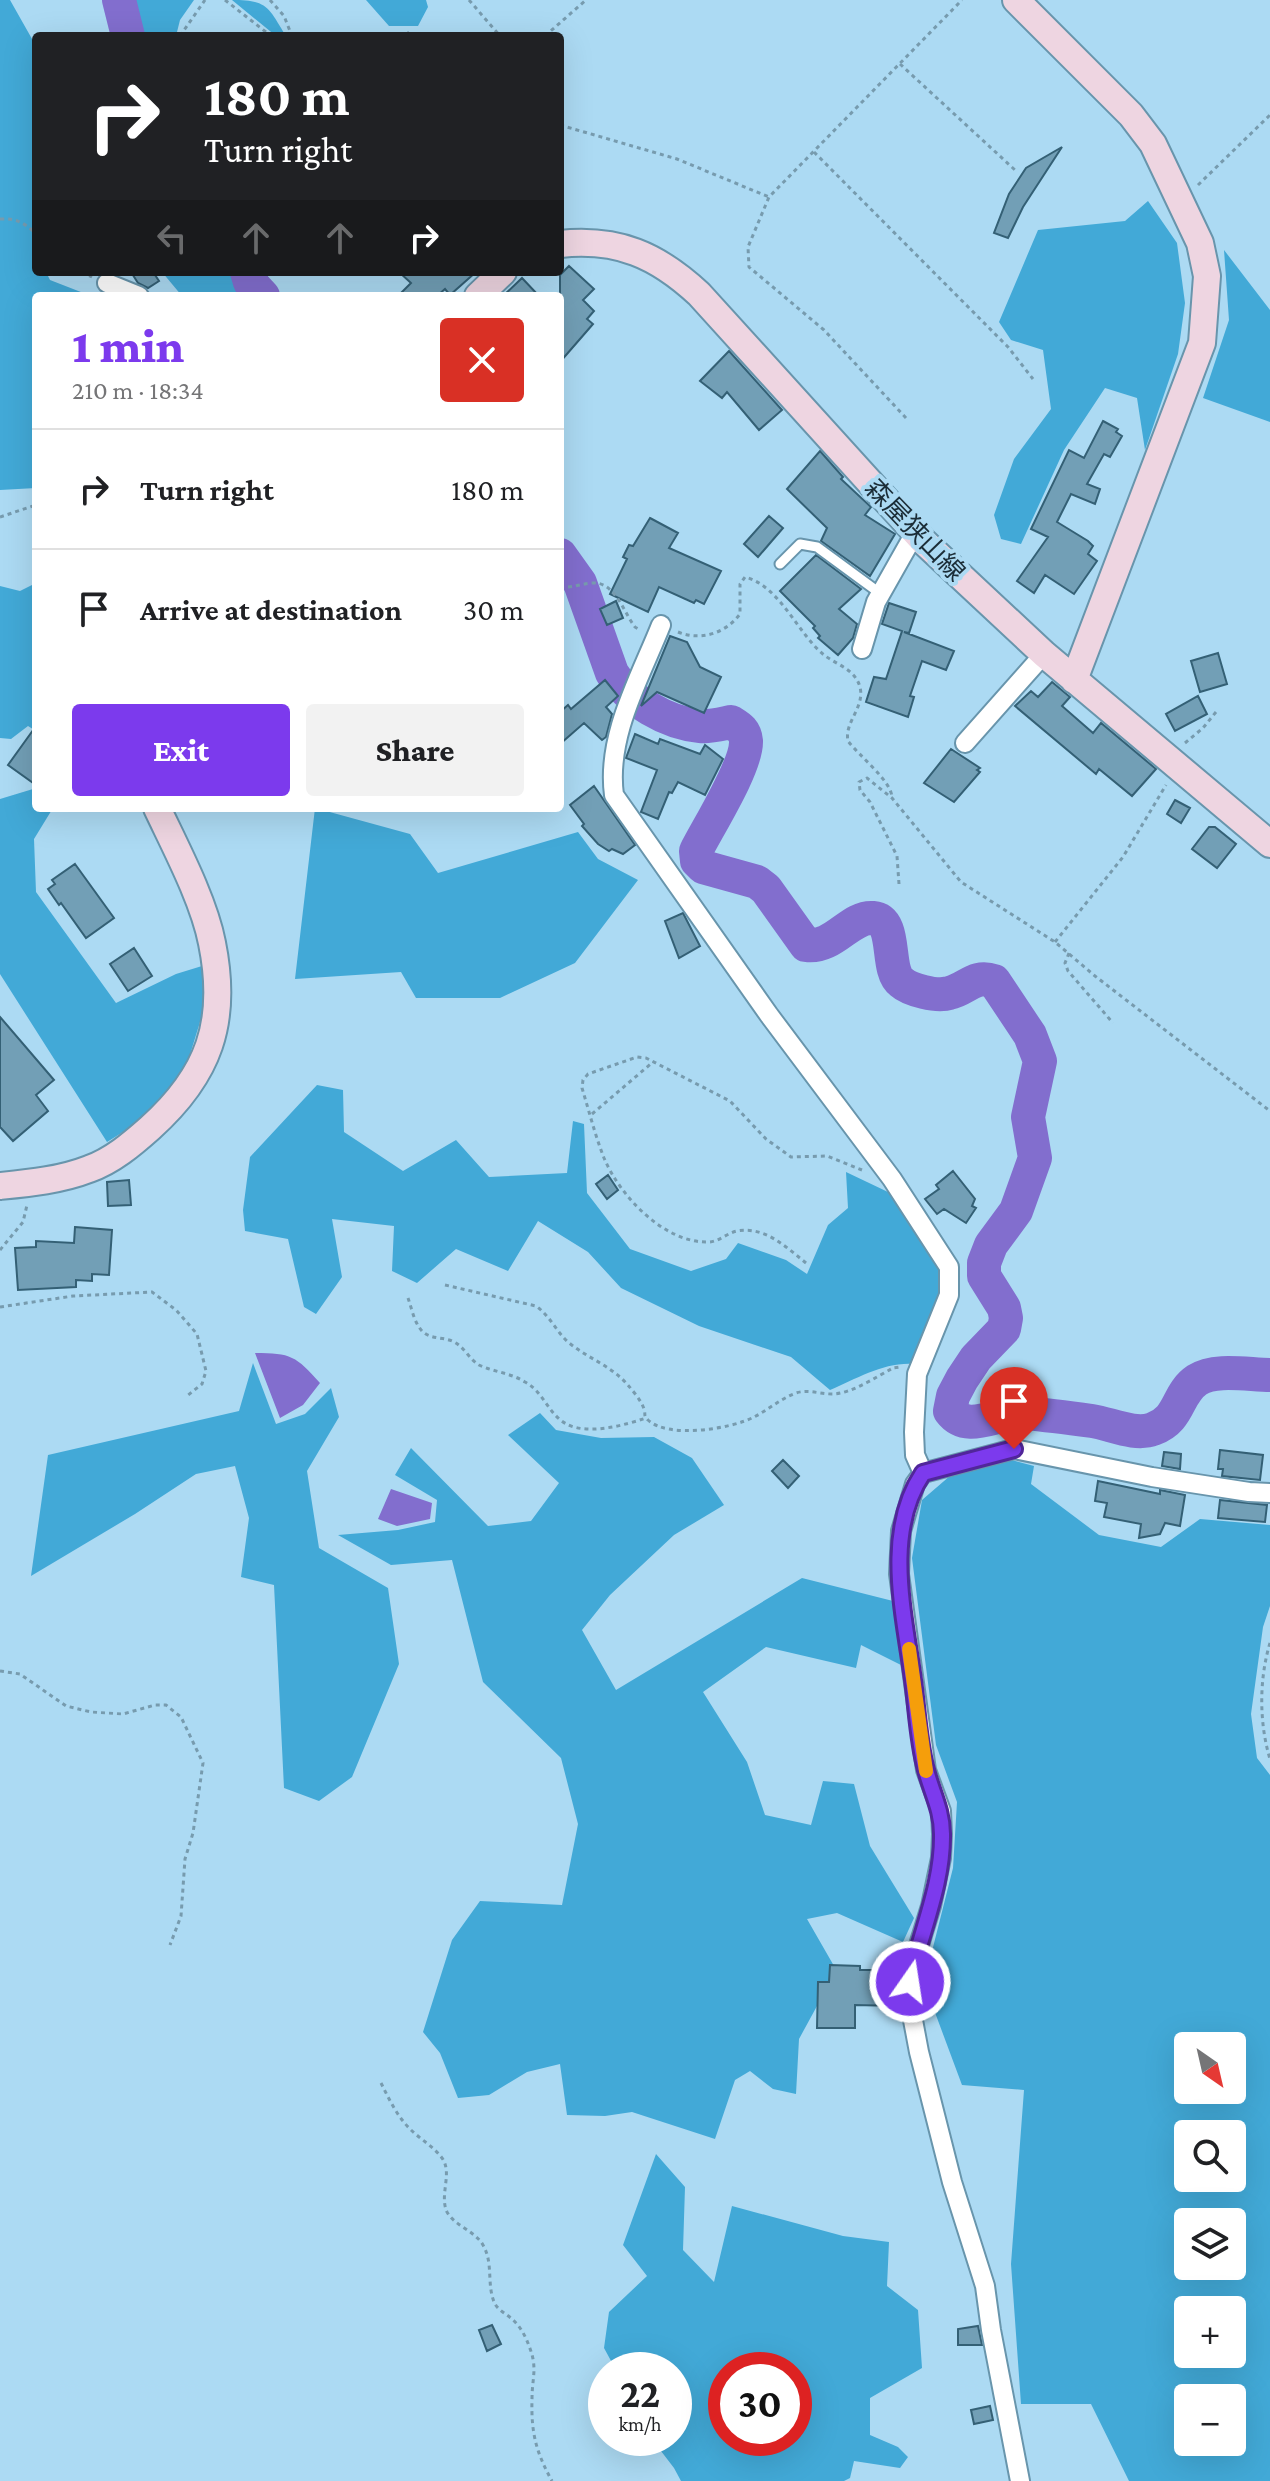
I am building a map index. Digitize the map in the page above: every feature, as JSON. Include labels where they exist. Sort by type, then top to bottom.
[{"type":"main road","points":[[1016,0],[1131,115],[1153,144],[1200,243],[1207,276],[1202,343],[1074,680]]},
{"type":"main road","name":"森屋狭山線","points":[[564,244],[593,242],[614,245],[649,257],[679,275],[915,533],[1044,654],[1270,844]]},
{"type":"main road","points":[[8,1186],[74,1174],[93,1168],[119,1152],[173,1106],[207,1055],[214,1034],[218,990],[213,946],[208,924],[159,812]]},
{"type":"street","points":[[107,283],[129,292]]},
{"type":"street","points":[[862,649],[881,594],[915,533]]},
{"type":"street","points":[[658,631],[614,750],[611,776],[614,795],[769,1015],[892,1179],[949,1267],[949,1295],[919,1371],[914,1432],[915,1455],[923,1473]]},
{"type":"street","points":[[965,743],[1044,654]]},
{"type":"street","points":[[1020,2481],[985,2286],[952,2182],[911,2016],[910,1982],[934,1894],[942,1834],[941,1811],[926,1770],[899,1574],[901,1531],[915,1484],[923,1473],[1014,1449],[1152,1477],[1270,1493]]},
{"type":"lane","points":[[780,564],[800,544],[817,547],[881,594]]},
{"type":"path","points":[[183,32],[205,0]]},
{"type":"path","points":[[225,0],[266,32]]},
{"type":"path","points":[[270,0],[284,16],[290,32]]},
{"type":"path","points":[[469,0],[497,32]]},
{"type":"path","points":[[550,32],[586,0]]},
{"type":"path","points":[[906,418],[824,330],[749,267],[748,247],[769,197],[962,0]]},
{"type":"path","points":[[899,64],[1015,170]]},
{"type":"path","points":[[1181,201],[1270,115]]},
{"type":"path","points":[[564,126],[677,159],[769,197]]},
{"type":"path","points":[[814,152],[1008,347],[1033,379]]},
{"type":"path","points":[[0,219],[13,219],[32,231]]},
{"type":"path","points":[[0,517],[32,507]]},
{"type":"path","points":[[564,587],[596,582],[614,593],[635,627],[692,638],[723,630],[740,614],[740,584],[745,577],[763,585],[818,650],[848,669],[860,685],[861,703],[847,734],[848,741],[885,781],[892,791],[892,798]]},
{"type":"path","points":[[1055,942],[1123,857],[1168,782],[1178,750],[1216,712]]},
{"type":"path","points":[[899,884],[897,856],[870,802],[860,790],[859,782],[867,778],[892,798],[961,882],[1055,942],[1270,1111]]},
{"type":"path","points":[[1069,953],[1065,963],[1068,971],[1113,1023]]},
{"type":"path","points":[[806,1263],[773,1237],[757,1231],[736,1231],[708,1242],[685,1238],[660,1227],[645,1216],[609,1170],[582,1088],[588,1074],[637,1057],[653,1062],[730,1101],[766,1139],[791,1157],[827,1156],[874,1176],[892,1179]]},
{"type":"path","points":[[591,1115],[653,1062]]},
{"type":"path","points":[[0,1250],[23,1222],[27,1204],[26,1192],[8,1186]]},
{"type":"path","points":[[445,1285],[536,1306],[546,1313],[572,1345],[608,1366],[624,1381],[644,1408],[646,1418],[680,1432],[751,1419],[784,1398],[804,1391],[843,1393],[893,1368],[919,1371]]},
{"type":"path","points":[[0,1307],[73,1296],[152,1292],[176,1310],[197,1334],[206,1371],[202,1384],[187,1396]]},
{"type":"path","points":[[408,1298],[417,1324],[430,1337],[454,1341],[479,1364],[525,1381],[536,1389],[559,1420],[575,1428],[602,1428],[646,1418]]},
{"type":"path","points":[[1270,1643],[1262,1696],[1264,1733],[1270,1759]]},
{"type":"path","points":[[0,1671],[20,1674],[66,1706],[91,1712],[123,1714],[166,1705],[181,1717],[203,1763],[193,1833],[185,1859],[181,1916],[170,1945]]},
{"type":"path","points":[[381,2083],[409,2128],[442,2158],[447,2168],[446,2210],[481,2241],[490,2259],[492,2296],[497,2308],[514,2321],[528,2341],[536,2366],[532,2397],[537,2454],[552,2481]]},
{"type":"shaded area","points":[[0,0],[10,0],[32,39],[32,276],[48,276],[50,280],[81,292],[32,292],[32,488],[0,490]]},
{"type":"shaded area","points":[[117,0],[194,0],[180,20],[177,32],[128,32]]},
{"type":"shaded area","points":[[232,0],[266,7],[284,32],[271,32]]},
{"type":"shaded area","points":[[366,0],[426,0],[428,7],[418,26],[389,26]]},
{"type":"shaded area","points":[[1148,201],[1177,243],[1185,303],[1178,354],[1145,450],[1137,398],[1105,388],[1064,450],[1021,544],[1001,539],[994,515],[1014,459],[1051,409],[1043,350],[1011,340],[999,322],[1038,230],[1125,221]]},
{"type":"shaded area","points":[[1224,250],[1270,310],[1270,422],[1203,398],[1229,320]]},
{"type":"shaded area","points":[[165,276],[268,276],[274,292],[179,292]]},
{"type":"shaded area","points":[[32,585],[32,728],[28,726],[11,739],[0,738],[0,586],[20,591]]},
{"type":"shaded area","points":[[32,789],[32,812],[51,812],[34,839],[36,892],[116,1003],[176,974],[202,966],[204,1009],[184,1074],[139,1122],[107,1142],[0,974],[0,799]]},
{"type":"shaded area","points":[[315,812],[330,812],[410,834],[438,873],[578,832],[598,859],[638,880],[575,963],[500,998],[416,998],[401,972],[295,979]]},
{"type":"shaded area","points":[[317,1085],[343,1090],[344,1132],[403,1171],[456,1140],[489,1177],[567,1173],[573,1121],[584,1124],[587,1193],[630,1249],[691,1271],[726,1259],[738,1243],[786,1260],[807,1274],[828,1225],[848,1208],[846,1172],[888,1192],[935,1255],[943,1273],[943,1297],[916,1364],[883,1368],[830,1390],[791,1357],[699,1326],[621,1288],[588,1252],[538,1221],[508,1271],[456,1249],[417,1283],[392,1271],[394,1226],[332,1219],[342,1277],[316,1314],[304,1307],[288,1239],[245,1231],[243,1210],[250,1157]]},
{"type":"shaded area","points":[[255,1353],[292,1358],[320,1383],[303,1405],[280,1418]]},
{"type":"shaded area","points":[[253,1363],[276,1424],[305,1414],[331,1388],[339,1417],[307,1471],[319,1548],[388,1588],[399,1664],[352,1777],[319,1801],[284,1788],[274,1585],[241,1577],[249,1518],[235,1466],[196,1474],[31,1576],[48,1455],[239,1411]]},
{"type":"shaded area","points":[[540,1413],[556,1430],[601,1438],[654,1437],[692,1458],[724,1505],[674,1535],[610,1595],[582,1630],[616,1690],[802,1578],[893,1601],[901,1665],[861,1645],[856,1668],[766,1647],[703,1692],[747,1762],[765,1815],[811,1825],[823,1781],[854,1784],[870,1846],[914,1918],[903,1942],[837,1913],[807,1919],[834,1966],[829,1984],[799,2039],[796,2094],[773,2089],[750,2071],[735,2080],[715,2139],[632,2112],[605,2116],[567,2115],[560,2064],[527,2072],[489,2095],[458,2098],[440,2053],[423,2032],[452,1940],[480,1901],[562,1905],[578,1824],[561,1758],[483,1682],[452,1560],[391,1565],[338,1535],[398,1530],[435,1522],[437,1500],[395,1475],[411,1448],[488,1526],[531,1521],[559,1483],[508,1435]]},
{"type":"shaded area","points":[[1004,1458],[1034,1466],[1031,1484],[1099,1535],[1161,1547],[1200,1519],[1270,1525],[1270,1606],[1263,1627],[1251,1714],[1257,1758],[1270,1775],[1270,2481],[1129,2481],[1091,2404],[1021,2404],[1011,2264],[1024,2090],[962,2085],[924,1983],[953,1868],[957,1802],[936,1745],[912,1558],[922,1500],[958,1469]]},
{"type":"shaded area","points":[[391,1489],[432,1503],[430,1519],[397,1526],[378,1519]]},
{"type":"shaded area","points":[[656,2154],[685,2187],[683,2250],[714,2282],[732,2206],[843,2236],[889,2242],[887,2286],[918,2310],[922,2368],[870,2398],[870,2435],[898,2447],[908,2457],[900,2468],[854,2461],[850,2478],[844,2481],[681,2481],[665,2456],[692,2456],[692,2352],[606,2352],[604,2348],[609,2312],[647,2276],[623,2245]]},
{"type":"building","points":[[1062,147],[1023,207],[1008,238],[994,233],[1009,194],[1026,168]]},
{"type":"building","points":[[569,266],[594,289],[583,300],[594,311],[587,319],[593,324],[564,357],[564,292],[560,292],[560,276],[564,276]]},
{"type":"building","points":[[134,276],[156,276],[159,281],[148,288],[138,283]]},
{"type":"building","points":[[403,276],[471,276],[453,292],[445,289],[442,292],[402,292],[411,283]]},
{"type":"building","points":[[522,278],[535,292],[507,292]]},
{"type":"building","points":[[729,351],[782,410],[759,430],[727,392],[722,398],[700,381]]},
{"type":"building","points":[[1103,421],[1118,429],[1116,432],[1122,436],[1110,457],[1104,454],[1087,484],[1100,489],[1095,504],[1071,494],[1057,522],[1088,541],[1093,546],[1088,554],[1097,561],[1074,594],[1045,575],[1034,593],[1017,581],[1048,537],[1031,529],[1069,450],[1084,458]]},
{"type":"building","points":[[820,451],[843,477],[841,479],[871,507],[865,515],[895,534],[870,576],[821,541],[827,528],[787,489]]},
{"type":"building","points":[[769,516],[783,528],[758,557],[744,544]]},
{"type":"building","points":[[650,518],[678,533],[669,548],[721,571],[704,604],[696,600],[694,603],[659,587],[648,612],[610,594],[627,559],[623,557],[629,545],[633,546]]},
{"type":"building","points":[[816,555],[861,589],[839,609],[857,624],[853,638],[838,655],[818,638],[820,636],[813,628],[815,626],[780,591]]},
{"type":"building","points":[[616,601],[623,618],[607,625],[600,609]]},
{"type":"building","points":[[889,603],[916,612],[909,633],[904,632],[954,651],[946,670],[922,661],[910,696],[914,697],[908,717],[866,702],[874,677],[886,679],[902,631],[882,624]]},
{"type":"building","points":[[670,636],[687,642],[700,667],[721,677],[704,713],[657,692],[641,706]]},
{"type":"building","points":[[1218,653],[1227,684],[1200,692],[1191,661]]},
{"type":"building","points":[[605,680],[618,696],[606,707],[612,714],[606,737],[602,740],[584,723],[564,740],[564,708],[568,705],[571,709]]},
{"type":"building","points":[[1052,682],[1070,697],[1062,706],[1093,733],[1101,723],[1156,769],[1132,796],[1099,769],[1096,774],[1015,706],[1031,691],[1038,697]]},
{"type":"building","points":[[1198,696],[1207,714],[1175,731],[1166,714]]},
{"type":"building","points":[[32,732],[32,782],[8,765]]},
{"type":"building","points":[[635,734],[658,744],[660,739],[700,754],[705,745],[723,759],[705,795],[678,782],[672,793],[669,792],[658,819],[641,812],[657,770],[626,758]]},
{"type":"building","points":[[951,749],[980,768],[977,770],[980,772],[954,802],[924,783]]},
{"type":"building","points":[[594,786],[635,845],[623,854],[612,849],[609,851],[598,844],[582,826],[584,824],[570,805]]},
{"type":"building","points":[[1175,800],[1190,808],[1181,823],[1167,814]]},
{"type":"building","points":[[1209,827],[1215,827],[1236,844],[1217,868],[1192,849]]},
{"type":"building","points":[[75,864],[114,918],[86,938],[48,889],[55,884],[52,880]]},
{"type":"building","points":[[683,913],[700,946],[679,958],[665,921]]},
{"type":"building","points":[[134,948],[152,976],[128,991],[110,964]]},
{"type":"building","points":[[0,1017],[54,1080],[36,1095],[48,1111],[13,1141],[0,1127]]},
{"type":"building","points":[[953,1171],[975,1199],[972,1206],[976,1208],[966,1223],[944,1209],[937,1214],[925,1199],[939,1189],[936,1185]]},
{"type":"building","points":[[608,1175],[618,1190],[607,1199],[596,1184]]},
{"type":"building","points":[[129,1180],[131,1205],[108,1206],[107,1182]]},
{"type":"building","points":[[75,1227],[112,1230],[109,1275],[92,1274],[92,1281],[76,1280],[76,1287],[18,1290],[15,1248],[36,1247],[36,1241],[74,1243]]},
{"type":"building","points":[[1220,1450],[1263,1455],[1260,1480],[1222,1476],[1223,1469],[1218,1469]]},
{"type":"building","points":[[1164,1452],[1181,1454],[1180,1469],[1162,1466]]},
{"type":"building","points":[[783,1460],[799,1476],[788,1488],[772,1471]]},
{"type":"building","points":[[1098,1481],[1160,1494],[1160,1490],[1185,1495],[1180,1526],[1165,1523],[1160,1534],[1139,1538],[1141,1524],[1104,1517],[1107,1503],[1095,1501]]},
{"type":"building","points":[[1220,1500],[1267,1505],[1265,1522],[1218,1518]]},
{"type":"building","points":[[830,1965],[860,1966],[860,1970],[900,1970],[898,2006],[855,2005],[855,2028],[817,2028],[818,1982],[829,1982]]},
{"type":"building","points":[[492,2325],[501,2344],[487,2351],[479,2330]]},
{"type":"building","points":[[978,2326],[982,2345],[958,2345],[958,2329]]},
{"type":"building","points":[[990,2406],[993,2420],[974,2424],[971,2410]]},
{"type":"waterway","points":[[119,0],[127,32]]},
{"type":"waterway","points":[[248,276],[259,292]]},
{"type":"waterway","points":[[564,561],[580,583],[612,673],[628,693],[650,709],[675,720],[704,726],[731,722],[744,734],[745,752],[726,796],[696,851],[697,861],[703,867],[757,882],[766,889],[806,945],[825,942],[865,919],[881,921],[889,936],[893,967],[901,982],[917,990],[944,994],[981,979],[994,981],[1030,1035],[1040,1061],[1028,1117],[1035,1158],[1016,1211],[991,1245],[984,1263],[984,1276],[1004,1308],[1004,1329],[976,1358],[962,1379],[953,1396],[950,1411],[957,1418],[975,1422],[1025,1413],[1146,1431],[1169,1419],[1185,1392],[1204,1376],[1222,1373],[1270,1375]]},
{"type":"slow traffic","points":[[909,1649],[926,1771]]},
{"type":"route","points":[[910,1982],[931,1906],[941,1858],[942,1834],[941,1811],[926,1770],[917,1710],[899,1574],[901,1531],[915,1484],[923,1473],[951,1463],[1014,1449]]}]
